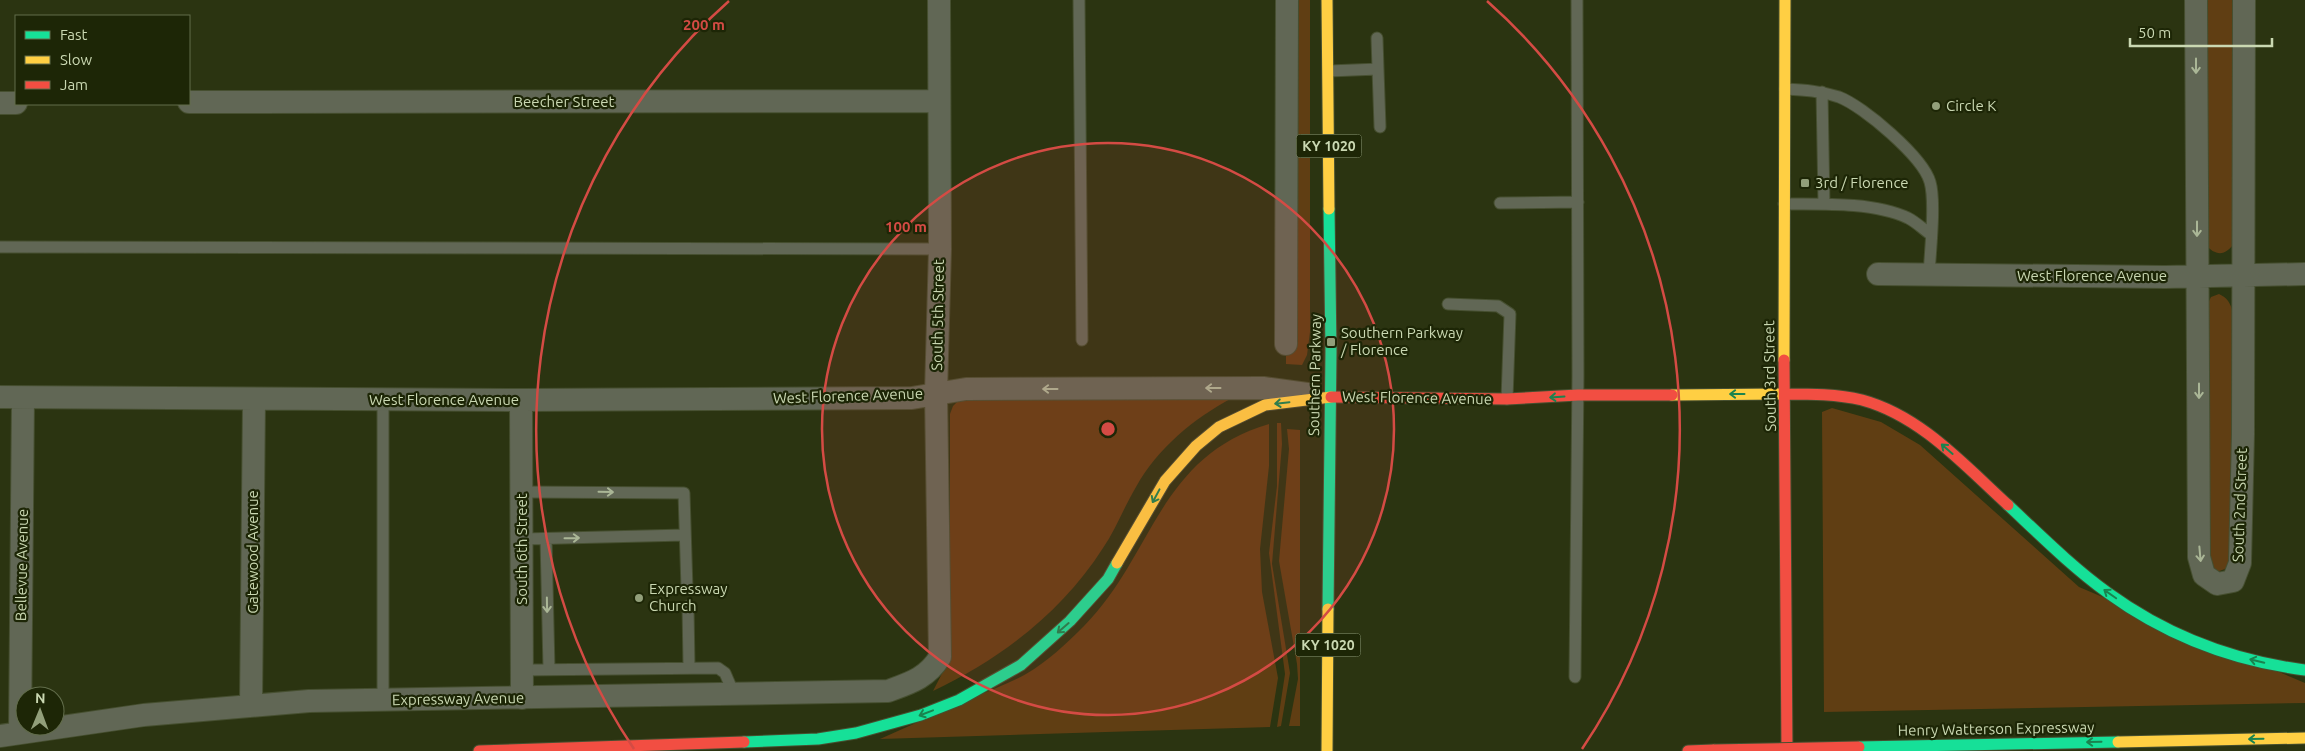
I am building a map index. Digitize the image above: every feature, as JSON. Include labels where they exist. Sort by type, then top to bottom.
[{"type":"main road","name":"Southern Parkway","points":[[1327,0],[1331,397],[1327,751]]},
{"type":"main road","name":"South 3rd Street","points":[[1785,0],[1784,204],[1788,751]]},
{"type":"main road","name":"West Florence Avenue","points":[[1331,397],[1507,399],[1578,395],[1785,394],[1852,398],[1910,421],[1950,452],[2078,569],[2108,593],[2136,611],[2196,642],[2232,655],[2305,670]]},
{"type":"main road","points":[[479,751],[818,739],[856,734],[897,723],[959,700],[1021,664],[1070,621],[1108,579],[1166,481],[1196,446],[1219,427],[1265,404],[1331,397]]},
{"type":"main road","name":"Henry Watterson Expressway","points":[[1688,751],[2305,738]]},
{"type":"street","name":"South 5th Street","points":[[917,681],[933,668],[940,657],[936,393],[940,249],[939,0]]},
{"type":"street","points":[[1286,344],[1287,0]]},
{"type":"street","name":"South 2nd Street","points":[[2196,0],[2199,557],[2204,575],[2217,584],[2233,581],[2240,563],[2243,415],[2241,275],[2244,0]]},
{"type":"street","name":"Beecher Street","points":[[190,102],[939,101]]},
{"type":"street","points":[[0,102],[15,102]]},
{"type":"street","name":"West Florence Avenue","points":[[1878,274],[2305,274]]},
{"type":"street","name":"West Florence Avenue","points":[[0,397],[254,400],[912,398],[966,389],[1263,388],[1331,397]]},
{"type":"street","name":"Bellevue Avenue","points":[[10,734],[24,398]]},
{"type":"street","name":"Gatewood Avenue","points":[[251,705],[254,400]]},
{"type":"street","name":"South 6th Street","points":[[521,400],[523,539],[522,698]]},
{"type":"street","name":"Expressway Avenue","points":[[10,734],[144,715],[251,705],[384,700],[888,690],[917,681]]},
{"type":"lane","points":[[1079,0],[1082,340]]},
{"type":"lane","points":[[1575,677],[1578,395],[1577,0]]},
{"type":"lane","points":[[1378,38],[1380,127]]},
{"type":"lane","points":[[1329,70],[1378,69]]},
{"type":"lane","points":[[1786,89],[1822,92],[1840,97],[1859,107],[1923,168],[1930,182],[1929,275]]},
{"type":"lane","points":[[1822,92],[1824,204]]},
{"type":"lane","points":[[1500,203],[1578,202]]},
{"type":"lane","points":[[1784,204],[1854,206],[1893,214],[1908,218],[1930,234]]},
{"type":"lane","points":[[0,248],[940,249]]},
{"type":"lane","points":[[1448,304],[1498,306],[1510,314],[1507,399]]},
{"type":"lane","points":[[383,400],[384,700]]},
{"type":"lane","points":[[522,492],[684,493],[688,590]]},
{"type":"lane","points":[[523,539],[685,536]]},
{"type":"lane","points":[[546,539],[549,669]]},
{"type":"lane","points":[[688,606],[689,666]]},
{"type":"lane","points":[[522,670],[689,666],[718,668],[725,673],[734,694]]},
{"type":"shaded area","points":[[1297,0],[1310,0],[1310,332],[1307,355],[1302,365],[1286,364],[1286,348],[1297,347]]},
{"type":"shaded area","points":[[2203,0],[2237,0],[2235,242],[2232,247],[2221,253],[2213,251],[2205,244]]},
{"type":"shaded area","points":[[2219,294],[2231,305],[2234,332],[2230,567],[2217,572],[2210,564],[2208,303],[2211,297]]},
{"type":"shaded area","points":[[1232,398],[1190,425],[1166,447],[1136,487],[1112,533],[1087,571],[1049,613],[1006,649],[933,691],[950,658],[950,414],[953,406],[959,400]]},
{"type":"shaded area","points":[[1832,408],[1881,422],[1920,445],[2079,587],[2305,683],[2305,703],[1824,712],[1822,412]]},
{"type":"shaded area","points":[[1277,423],[1281,423],[1282,444],[1272,564],[1290,673],[1281,726],[1277,727],[1285,674],[1269,553],[1277,486]]},
{"type":"shaded area","points":[[1269,424],[1269,466],[1260,549],[1262,592],[1278,678],[1270,727],[880,739],[1014,680],[1049,658],[1084,626],[1107,598],[1180,484],[1203,460],[1232,439]]},
{"type":"shaded area","points":[[1287,429],[1300,430],[1300,726],[1289,726],[1298,679],[1279,561],[1289,449]]},
{"type":"traffic: fast","points":[[1328,609],[1331,351],[1329,209]]},
{"type":"traffic: fast","points":[[2008,505],[2095,583],[2130,608],[2153,621],[2202,644],[2227,653],[2279,666],[2305,670]]},
{"type":"traffic: fast","points":[[744,742],[818,739],[856,733],[921,715],[959,700],[1021,665],[1070,621],[1108,579],[1117,563]]},
{"type":"traffic: fast","points":[[1859,747],[2118,742]]},
{"type":"traffic: slow","points":[[1327,0],[1329,209]]},
{"type":"traffic: slow","points":[[1784,360],[1785,0]]},
{"type":"traffic: slow","points":[[1672,395],[1785,394]]},
{"type":"traffic: slow","points":[[1117,563],[1165,481],[1196,446],[1219,427],[1265,405],[1331,397]]},
{"type":"traffic: slow","points":[[1327,751],[1328,609]]},
{"type":"traffic: slow","points":[[2118,742],[2305,738]]},
{"type":"traffic: jam","points":[[1784,360],[1787,751]]},
{"type":"traffic: jam","points":[[1785,394],[1843,397],[1862,400],[1883,407],[1923,430],[1941,444],[2008,505]]},
{"type":"traffic: jam","points":[[1331,397],[1507,399],[1578,395],[1672,395]]},
{"type":"traffic: jam","points":[[479,751],[744,742]]},
{"type":"traffic: jam","points":[[1714,750],[1859,747]]},
{"type":"traffic: jam","points":[[1688,751],[1714,750]]},
{"type":"place","name":"Circle K","points":[[1936,106]]},
{"type":"place","name":"3rd / Florence","points":[[1805,183]]},
{"type":"place","name":"Southern Parkway / Florence","points":[[1331,342]]},
{"type":"place","name":"Expressway Church","points":[[639,598]]}]
